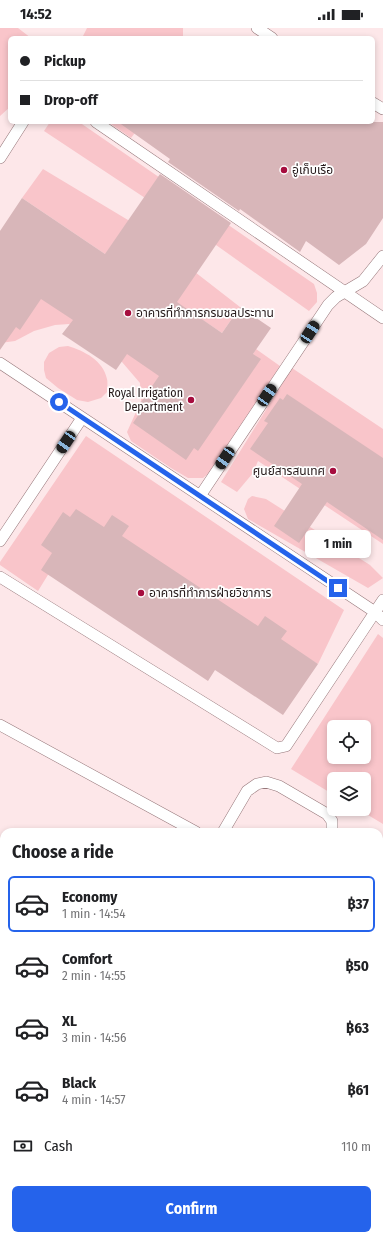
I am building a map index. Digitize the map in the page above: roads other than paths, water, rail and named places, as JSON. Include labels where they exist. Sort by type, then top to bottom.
[{"type":"lane","points":[[257,28],[269,36]]},
{"type":"lane","points":[[0,158],[22,124]]},
{"type":"lane","points":[[99,124],[383,318]]},
{"type":"lane","points":[[200,496],[328,305],[336,297],[364,281],[383,256]]},
{"type":"lane","points":[[0,363],[380,616]]},
{"type":"lane","points":[[0,541],[82,418]]},
{"type":"lane","points":[[0,578],[277,748],[286,746],[380,616],[383,600]]},
{"type":"lane","points":[[0,725],[189,828]]},
{"type":"lane","points":[[225,828],[247,791],[257,784],[266,782],[279,786],[327,814],[332,821],[332,828]]},
{"type":"place","name":"อู่เก็บเรือ","points":[[284,170]]},
{"type":"place","name":"อาคารที่ทำการกรมชลประทาน","points":[[128,313]]},
{"type":"place","name":"Royal Irrigation Department","points":[[191,400]]},
{"type":"place","name":"ศูนย์สารสนเทศ","points":[[333,471]]},
{"type":"place","name":"อาคารที่ทำการฝ่ายวิชาการ","points":[[141,593]]}]
